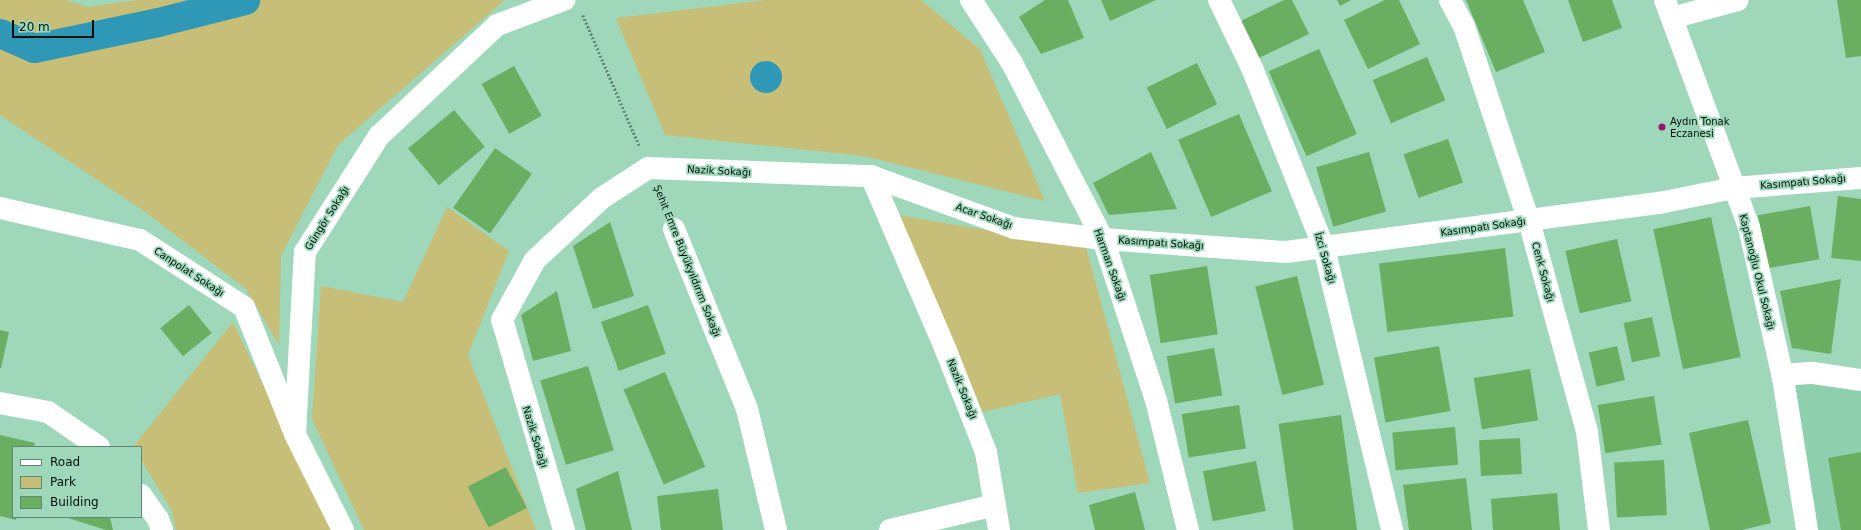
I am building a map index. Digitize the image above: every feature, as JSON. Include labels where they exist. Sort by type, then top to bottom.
[{"type":"street","name":"Harman Sokağı","points":[[971,0],[1012,63],[1103,239],[1156,400],[1188,530]]},
{"type":"street","name":"İzci Sokağı","points":[[1219,0],[1252,68],[1324,248],[1392,530]]},
{"type":"street","name":"Cenk Sokağı","points":[[1450,0],[1464,26],[1529,221],[1587,432],[1599,530]]},
{"type":"street","points":[[1668,9],[1738,0]]},
{"type":"street","name":"Güngör Sokağı","points":[[343,530],[296,434],[305,252],[379,136],[497,25],[572,4]]},
{"type":"street","name":"Kaptanoğlu Okul Sokağı","points":[[1668,9],[1748,227],[1782,375],[1807,530]]},
{"type":"street","name":"Nazik Sokağı","points":[[564,530],[502,320],[534,260],[602,198],[648,168],[871,176],[945,348],[986,452],[999,530]]},
{"type":"street","name":"Acar Sokağı","points":[[871,176],[1014,228],[1103,239]]},
{"type":"street","name":"Kasımpatı Sokağı","points":[[1103,239],[1286,252],[1664,202],[1734,188],[1861,178]]},
{"type":"street","name":"Canpolat Sokağı","points":[[0,208],[140,240],[244,307],[296,434]]},
{"type":"street","name":"Şehit Emre Büyükyıldırım Sokağı","points":[[674,229],[747,408],[776,530]]},
{"type":"street","points":[[1782,375],[1813,373],[1861,380]]},
{"type":"street","points":[[0,403],[48,412],[98,446]]},
{"type":"street","points":[[142,496],[158,519],[162,530]]},
{"type":"street","points":[[890,530],[995,505]]},
{"type":"path","name":"Şehit Emre Büyükyıldırım Sokağı","points":[[572,4],[648,168],[674,229]]},
{"type":"shaded area","points":[[1789,367],[1861,375],[1861,530],[1817,530]]},
{"type":"green space","points":[[0,0],[66,0],[88,7],[138,0],[505,0],[338,145],[281,256],[279,345],[246,289],[144,211],[0,115]]},
{"type":"green space","points":[[767,0],[921,0],[980,49],[1045,201],[864,156],[665,135],[616,18]]},
{"type":"green space","points":[[447,207],[509,251],[468,355],[536,530],[364,530],[312,419],[321,286],[403,302]]},
{"type":"green space","points":[[898,215],[1086,247],[1150,483],[1078,493],[1060,394],[983,412]]},
{"type":"green space","points":[[233,322],[332,530],[176,530],[171,509],[142,462],[142,446],[134,446]]},
{"type":"water","points":[[763,61],[769,61],[778,65],[782,77],[778,89],[769,93],[763,93],[754,89],[750,80],[750,74],[754,65]]},
{"type":"building","points":[[1045,0],[1068,0],[1084,38],[1041,54],[1019,17]]},
{"type":"building","points":[[1101,0],[1156,0],[1110,21]]},
{"type":"building","points":[[1284,0],[1292,0],[1309,34],[1259,58],[1241,21]]},
{"type":"building","points":[[1337,0],[1351,0],[1340,6]]},
{"type":"building","points":[[1385,0],[1399,0],[1420,44],[1368,69],[1344,20]]},
{"type":"building","points":[[1466,0],[1523,0],[1545,52],[1496,72]]},
{"type":"building","points":[[1568,0],[1612,0],[1622,28],[1583,42]]},
{"type":"building","points":[[1837,0],[1861,0],[1861,56],[1846,58]]},
{"type":"building","points":[[1319,49],[1357,134],[1307,156],[1269,71]]},
{"type":"building","points":[[1427,57],[1445,100],[1391,123],[1373,80]]},
{"type":"building","points":[[1197,63],[1217,104],[1167,129],[1147,88]]},
{"type":"building","points":[[514,66],[542,116],[509,134],[482,84]]},
{"type":"building","points":[[454,110],[485,147],[439,185],[408,149]]},
{"type":"building","points":[[1239,114],[1272,191],[1211,217],[1178,140]]},
{"type":"building","points":[[1448,139],[1463,182],[1419,198],[1404,154]]},
{"type":"building","points":[[495,148],[532,174],[490,234],[453,208]]},
{"type":"building","points":[[1151,152],[1177,209],[1109,215],[1093,183]]},
{"type":"building","points":[[1369,152],[1386,212],[1333,227],[1316,167]]},
{"type":"building","points":[[1838,196],[1861,199],[1861,261],[1831,258]]},
{"type":"building","points":[[1810,206],[1819,259],[1767,268],[1758,215]]},
{"type":"building","points":[[1711,217],[1741,357],[1683,369],[1653,229]]},
{"type":"building","points":[[610,222],[634,296],[593,309],[573,246]]},
{"type":"building","points":[[1617,239],[1631,301],[1580,313],[1565,251]]},
{"type":"building","points":[[1505,248],[1513,316],[1387,332],[1379,263]]},
{"type":"building","points":[[1207,266],[1218,334],[1161,343],[1150,275]]},
{"type":"building","points":[[1297,276],[1324,385],[1282,395],[1255,286]]},
{"type":"building","points":[[1841,279],[1831,354],[1792,348],[1780,291]]},
{"type":"building","points":[[557,291],[571,351],[533,361],[521,315]]},
{"type":"building","points":[[189,305],[212,333],[183,356],[160,328]]},
{"type":"building","points":[[648,305],[666,354],[619,371],[601,322]]},
{"type":"building","points":[[1652,317],[1660,356],[1632,362],[1624,323]]},
{"type":"building","points":[[0,330],[9,332],[1,368],[0,368]]},
{"type":"building","points":[[1439,346],[1450,411],[1385,422],[1374,357]]},
{"type":"building","points":[[1617,346],[1625,380],[1597,387],[1589,353]]},
{"type":"building","points":[[1214,348],[1222,395],[1175,404],[1167,356]]},
{"type":"building","points":[[588,366],[614,450],[566,465],[540,381]]},
{"type":"building","points":[[1530,369],[1538,420],[1482,429],[1474,378]]},
{"type":"building","points":[[665,372],[705,467],[664,484],[624,390]]},
{"type":"building","points":[[1654,396],[1662,444],[1605,453],[1598,405]]},
{"type":"building","points":[[1239,405],[1246,448],[1189,458],[1182,414]]},
{"type":"building","points":[[1341,415],[1357,530],[1294,530],[1279,424]]},
{"type":"building","points":[[1748,420],[1771,523],[1742,530],[1710,530],[1689,433]]},
{"type":"building","points":[[1455,427],[1458,465],[1396,470],[1392,432]]},
{"type":"building","points":[[0,435],[35,443],[34,446],[12,446],[12,518],[17,518],[16,520],[0,516]]},
{"type":"building","points":[[1520,438],[1522,474],[1481,476],[1479,440]]},
{"type":"building","points":[[1861,452],[1861,530],[1841,530],[1828,458]]},
{"type":"building","points":[[1664,460],[1667,515],[1617,518],[1614,463]]},
{"type":"building","points":[[1256,461],[1266,511],[1213,521],[1203,471]]},
{"type":"building","points":[[506,467],[527,508],[489,528],[468,487]]},
{"type":"building","points":[[618,471],[632,530],[586,530],[576,489]]},
{"type":"building","points":[[1466,478],[1472,530],[1409,530],[1403,485]]},
{"type":"building","points":[[718,489],[723,530],[661,530],[657,496]]},
{"type":"building","points":[[1135,492],[1145,530],[1095,530],[1089,505]]},
{"type":"building","points":[[1557,493],[1560,530],[1493,530],[1491,499]]},
{"type":"building","points":[[68,518],[110,518],[113,530],[106,530]]},
{"type":"waterway","points":[[0,33],[34,48],[158,22],[245,0]]},
{"type":"place","name":"Aydın Tonak Eczanesi","points":[[1662,127]]}]
